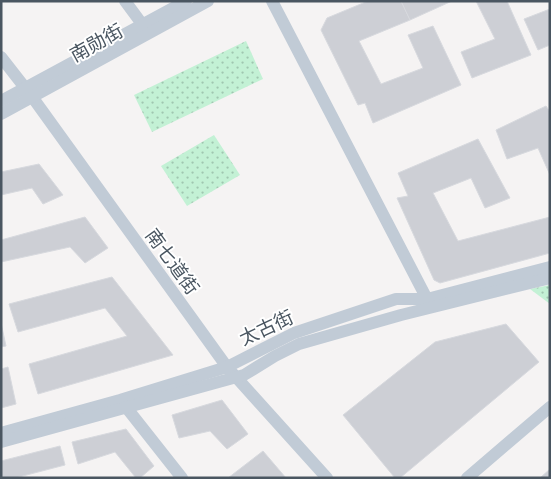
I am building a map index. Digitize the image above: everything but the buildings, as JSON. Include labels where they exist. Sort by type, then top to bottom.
[{"type":"main road","points":[[125,1],[142,24]]},
{"type":"main road","name":"南勋街","points":[[1,114],[29,93],[142,24],[186,1]]},
{"type":"main road","name":"南勋街","points":[[1,101],[29,93],[208,1]]},
{"type":"main road","points":[[272,1],[427,298]]},
{"type":"main road","name":"南七道街","points":[[1,57],[227,368],[327,478]]},
{"type":"main road","name":"太古街","points":[[1,442],[124,404],[227,368],[294,333],[396,299],[427,298],[550,268]]},
{"type":"main road","name":"太古街","points":[[1,434],[244,375],[299,344],[401,315],[550,278]]},
{"type":"main road","points":[[124,404],[182,478]]},
{"type":"main road","points":[[467,478],[550,407]]},
{"type":"green space","points":[[246,41],[263,79],[152,132],[134,95]]},
{"type":"green space","points":[[214,135],[240,175],[187,206],[161,166]]},
{"type":"green space","points":[[550,285],[550,304],[530,289]]}]
